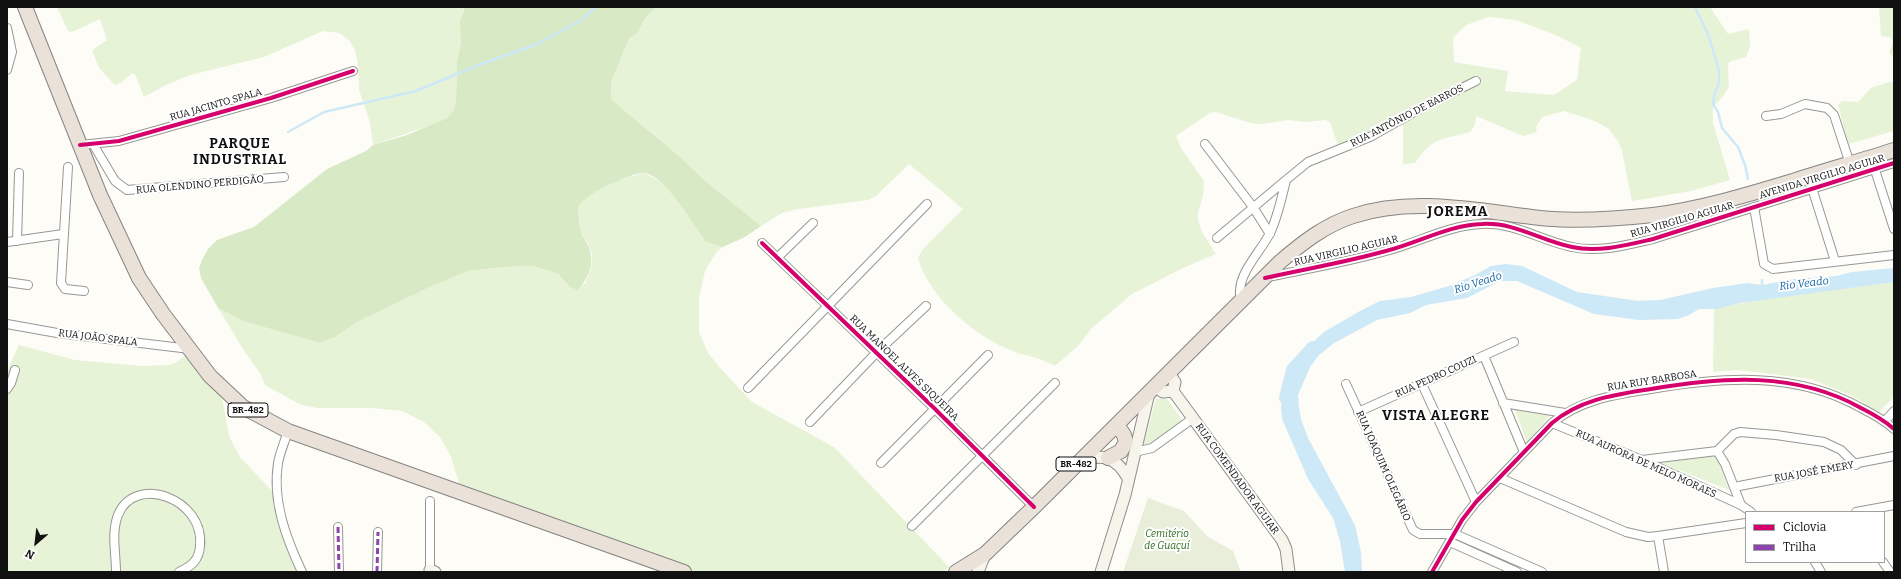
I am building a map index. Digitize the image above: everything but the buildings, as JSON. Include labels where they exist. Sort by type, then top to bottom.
[{"type":"highway","name":"BR-482","points":[[25,7],[87,145],[113,224],[140,278],[163,314],[210,376],[243,407],[288,431],[684,572]]},
{"type":"highway","name":"BR-482","points":[[956,572],[985,554],[1280,262],[1311,236],[1352,216],[1371,211],[1411,207],[1446,208],[1560,219],[1653,215],[1734,199],[1894,150]]},
{"type":"highway","points":[[1108,458],[1121,451],[1126,442],[1124,435],[1117,425]]},
{"type":"street","points":[[7,28],[12,52],[7,70]]},
{"type":"street","name":"RUA JACINTO SPALA","points":[[87,145],[119,141],[271,98],[353,71]]},
{"type":"street","name":"RUA ANTÔNIO DE BARROS","points":[[1217,238],[1308,162],[1372,136],[1423,106],[1476,81]]},
{"type":"street","points":[[1766,116],[1781,114],[1806,104],[1827,108],[1834,115],[1850,164]]},
{"type":"street","points":[[1205,144],[1253,207],[1270,234]]},
{"type":"street","name":"RUA OLENDINO PERDIGÃO","points":[[87,145],[115,181],[126,190],[284,177]]},
{"type":"street","name":"AVENIDA VIRGILIO AGUIAR","points":[[1754,207],[1894,163]]},
{"type":"street","points":[[68,167],[63,234],[62,286],[68,290],[84,291]]},
{"type":"street","points":[[1875,170],[1894,230]]},
{"type":"street","points":[[17,241],[18,173]]},
{"type":"street","points":[[1241,301],[1239,290],[1242,278],[1270,234],[1286,180]]},
{"type":"street","points":[[1812,188],[1835,261]]},
{"type":"street","points":[[748,388],[928,204]]},
{"type":"street","points":[[1754,207],[1764,264],[1773,269],[1894,255]]},
{"type":"street","name":"RUA VIRGILIO AGUIAR","points":[[1265,278],[1379,253],[1437,233],[1473,224],[1508,226],[1566,246],[1584,249],[1653,239],[1754,207]]},
{"type":"street","points":[[778,257],[813,224]]},
{"type":"street","points":[[7,242],[63,234]]},
{"type":"street","name":"RUA MANOEL ALVES SIQUEIRA","points":[[762,243],[877,352],[1034,507]]},
{"type":"street","points":[[7,282],[28,285]]},
{"type":"street","points":[[810,422],[877,352],[926,306]]},
{"type":"street","name":"RUA JOÃO SPALA","points":[[7,324],[57,333],[190,349]]},
{"type":"street","name":"RUA PEDRO COUZI","points":[[1358,412],[1514,342]]},
{"type":"street","points":[[881,463],[988,355]]},
{"type":"street","points":[[1484,356],[1524,452]]},
{"type":"street","points":[[7,389],[11,383],[15,370]]},
{"type":"street","name":"RUA COMENDADOR AGUIAR","points":[[1168,373],[1175,382],[1173,391],[1192,419],[1282,540],[1286,549],[1289,572]]},
{"type":"street","name":"RUA RUY BARBOSA","points":[[1432,572],[1476,502],[1552,423],[1565,413],[1584,403],[1609,396],[1699,382],[1734,378],[1757,379],[1784,382],[1835,394],[1885,421],[1894,429]]},
{"type":"street","points":[[912,526],[1055,383]]},
{"type":"street","name":"RUA JOAQUIM OLEGÁRIO","points":[[1346,384],[1413,530],[1420,534],[1455,534]]},
{"type":"street","points":[[1422,384],[1476,502]]},
{"type":"street","points":[[1101,572],[1152,390],[1163,392],[1173,391]]},
{"type":"street","points":[[1503,403],[1565,413]]},
{"type":"street","points":[[1885,421],[1894,411]]},
{"type":"street","points":[[1135,452],[1152,448],[1192,419]]},
{"type":"street","name":"RUA AURORA DE MELO MORAES","points":[[1552,423],[1642,460],[1741,505],[1750,511]]},
{"type":"street","points":[[288,431],[278,462],[277,484],[279,508],[283,526],[302,572]]},
{"type":"street","points":[[1642,460],[1717,451],[1737,432],[1776,434],[1830,444],[1841,450],[1856,465]]},
{"type":"street","points":[[1717,451],[1741,505]]},
{"type":"street","points":[[1081,460],[1096,456],[1108,458],[1122,468],[1128,478]]},
{"type":"street","name":"RUA JOSÉ EMERY","points":[[1734,487],[1856,465],[1894,456]]},
{"type":"street","points":[[1500,478],[1626,532],[1648,537],[1745,523]]},
{"type":"street","points":[[116,572],[114,534],[119,514],[129,500],[141,494],[164,497],[179,503],[192,514],[198,525],[200,542],[199,554],[193,564],[179,572]]},
{"type":"street","points":[[430,501],[432,571]]},
{"type":"street","points":[[1861,511],[1894,505]]},
{"type":"street","points":[[338,528],[339,572]]},
{"type":"street","points":[[377,572],[378,532]]},
{"type":"street","points":[[1455,534],[1542,572]]},
{"type":"street","points":[[1658,536],[1664,572]]},
{"type":"street","points":[[1450,542],[1517,572]]},
{"type":"street","points":[[978,572],[985,554]]},
{"type":"street","points":[[1815,563],[1821,572]]},
{"type":"street","points":[[1884,563],[1890,572]]},
{"type":"green space","points":[[57,7],[465,7],[463,11],[461,42],[457,61],[456,103],[453,111],[447,118],[373,145],[370,122],[359,90],[358,65],[355,50],[349,40],[339,33],[323,31],[264,57],[190,75],[166,85],[144,97],[135,74],[131,74],[122,82],[115,85],[99,68],[92,50],[107,40],[100,19],[72,32],[68,31]]},
{"type":"green space","points":[[465,7],[656,7],[645,18],[638,32],[629,39],[611,82],[611,99],[679,156],[705,181],[761,226],[745,237],[723,247],[706,242],[669,190],[651,175],[640,173],[629,176],[600,189],[585,199],[578,207],[581,232],[590,251],[591,264],[588,275],[577,290],[569,286],[558,274],[534,266],[504,267],[468,271],[430,287],[357,322],[335,337],[320,343],[246,322],[218,308],[201,278],[199,268],[208,249],[217,240],[254,227],[327,169],[366,151],[373,145],[407,135],[447,118],[453,111],[456,103],[457,61],[461,42],[460,22]]},
{"type":"green space","points":[[656,7],[1710,7],[1728,34],[1749,29],[1750,46],[1746,57],[1729,62],[1729,87],[1713,107],[1713,123],[1730,180],[1691,191],[1632,201],[1622,151],[1619,143],[1609,129],[1595,121],[1564,111],[1542,117],[1536,127],[1537,132],[1523,136],[1476,116],[1475,125],[1470,132],[1439,140],[1433,143],[1415,163],[1403,164],[1403,126],[1401,115],[1366,134],[1338,145],[1330,122],[1325,120],[1304,122],[1289,120],[1261,124],[1251,123],[1215,112],[1210,113],[1176,136],[1181,148],[1204,181],[1203,196],[1198,212],[1198,220],[1202,232],[1216,254],[1185,267],[1132,294],[1092,328],[1078,346],[1055,366],[1000,346],[985,337],[956,315],[932,288],[918,258],[923,249],[963,209],[909,164],[876,196],[868,200],[798,209],[782,213],[761,226],[704,181],[679,156],[611,99],[611,82],[629,39],[638,32],[645,18]],"holes":[[[1488,17],[1516,20],[1558,36],[1581,48],[1577,80],[1554,95],[1505,91],[1508,71],[1454,62],[1453,38],[1466,25]]]},
{"type":"green space","points":[[1879,7],[1894,7],[1894,57],[1889,53],[1893,41],[1890,37],[1881,36]]},
{"type":"green space","points":[[1889,82],[1894,82],[1894,131],[1848,144],[1838,104],[1843,101],[1858,102],[1871,88]]},
{"type":"green space","points":[[643,173],[663,184],[672,193],[687,212],[706,242],[723,247],[717,251],[705,271],[699,298],[699,332],[708,353],[752,402],[834,447],[950,568],[942,572],[693,572],[461,489],[451,457],[440,437],[424,422],[402,411],[372,408],[318,408],[301,405],[265,385],[260,373],[245,352],[218,308],[246,322],[320,343],[335,337],[357,322],[430,287],[468,271],[504,267],[534,266],[558,274],[569,286],[585,284],[591,269],[592,255],[588,243],[581,233],[578,207],[598,189],[616,181]]},
{"type":"green space","points":[[1894,282],[1894,397],[1879,412],[1850,395],[1811,379],[1739,370],[1713,372],[1714,309],[1763,299]]},
{"type":"green space","points":[[19,345],[75,360],[143,366],[168,365],[175,363],[186,355],[222,397],[229,436],[240,457],[272,491],[281,533],[289,552],[304,572],[7,572],[7,371]]},
{"type":"green space","points":[[1156,399],[1167,399],[1183,421],[1150,446],[1143,446]]},
{"type":"green space","points":[[1514,408],[1551,414],[1527,442]]},
{"type":"green space","points":[[1716,454],[1729,490],[1661,463]]},
{"type":"green space","name":"Cemitério de Guaçuí","points":[[1148,498],[1184,511],[1207,536],[1233,551],[1241,572],[1123,572]]},
{"type":"water","points":[[1506,264],[1522,266],[1577,292],[1638,301],[1660,300],[1713,288],[1747,283],[1762,285],[1795,279],[1836,276],[1852,272],[1894,268],[1894,282],[1740,303],[1717,309],[1699,309],[1678,319],[1639,320],[1594,314],[1517,281],[1500,281],[1467,298],[1426,305],[1410,313],[1377,320],[1334,343],[1319,355],[1310,367],[1298,395],[1301,419],[1308,438],[1355,525],[1361,552],[1362,572],[1345,572],[1340,541],[1333,518],[1308,479],[1282,419],[1281,406],[1287,385],[1312,343],[1324,332],[1360,311],[1380,301],[1411,297],[1449,286],[1473,276],[1491,266]]},
{"type":"waterway","points":[[288,132],[324,112],[416,91],[481,64],[535,45],[580,21],[596,7]]},
{"type":"waterway","points":[[1695,7],[1709,37],[1719,71],[1719,83],[1714,95],[1713,104],[1718,112],[1722,128],[1738,147],[1745,165],[1748,179]]},
{"type":"waterway","points":[[1762,280],[1762,288]]},
{"type":"waterway","name":"Rio Veado","points":[[1286,398],[1293,370],[1313,348]]},
{"type":"marked path","points":[[338,527],[339,572]]},
{"type":"marked path","points":[[377,572],[378,532]]},
{"type":"cycle path","points":[[80,145],[119,141],[271,98],[353,71]]},
{"type":"cycle path","points":[[1265,278],[1371,255],[1398,248],[1446,231],[1470,225],[1494,224],[1506,226],[1561,244],[1582,249],[1602,249],[1623,246],[1653,239],[1894,163]]},
{"type":"cycle path","points":[[762,243],[934,408],[1034,507]]},
{"type":"cycle path","points":[[1432,572],[1462,520],[1476,502],[1552,423],[1574,408],[1598,399],[1678,385],[1732,380],[1758,380],[1810,388],[1836,396],[1874,415],[1894,429]]},
{"type":"district","name":"PARQUE INDUSTRIAL","points":[[240,152]]},
{"type":"district","name":"JOREMA","points":[[1458,212]]},
{"type":"district","name":"VISTA ALEGRE","points":[[1436,416]]}]
